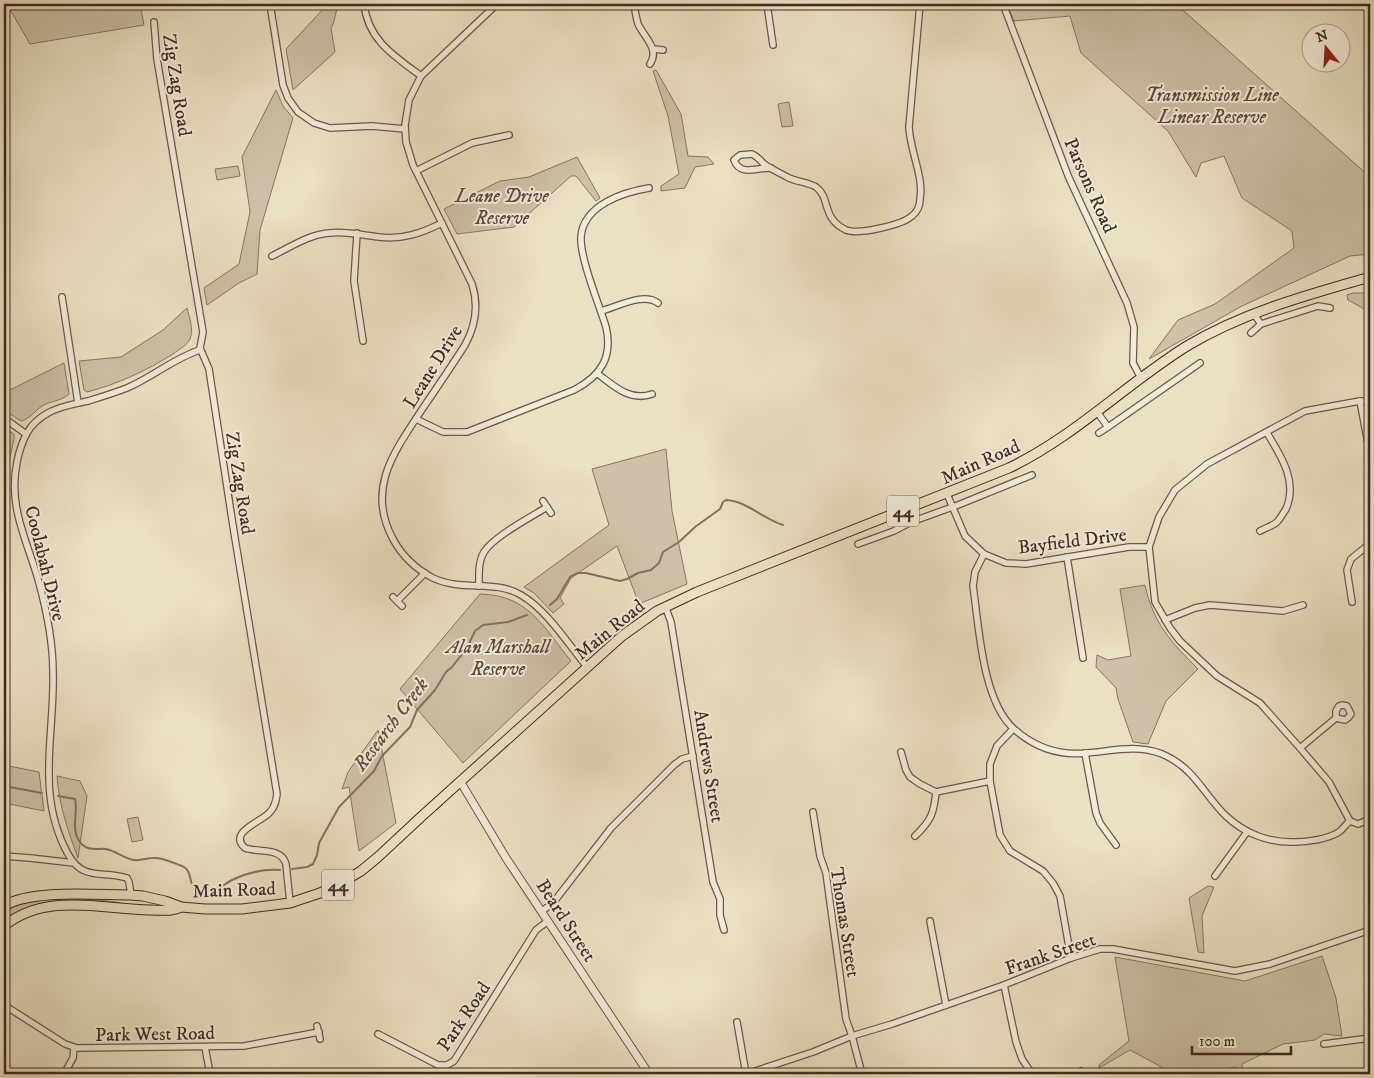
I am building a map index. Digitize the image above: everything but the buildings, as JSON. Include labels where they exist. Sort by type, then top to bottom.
[{"type":"main road","name":"Main Road","points":[[4,906],[18,899],[34,896],[130,895],[165,901],[181,907],[242,909],[290,903],[331,888],[361,871],[388,849],[460,781],[587,667],[632,628],[665,606],[947,494],[1027,459],[1097,412],[1141,378],[1214,331],[1253,313],[1370,276]]},
{"type":"main road","points":[[130,895],[131,910]]},
{"type":"main road","name":"Main Road","points":[[4,926],[26,912],[54,905],[70,904],[131,910],[170,910],[181,907]]},
{"type":"street","points":[[270,4],[283,85],[288,98],[298,112],[308,120],[324,127],[372,126],[405,129]]},
{"type":"street","points":[[364,4],[369,25],[378,40],[390,53],[421,76]]},
{"type":"street","name":"Leane Drive","points":[[497,4],[421,76],[409,100],[405,129],[407,149],[416,172],[472,284],[476,301],[476,315],[473,328],[465,345],[390,460],[384,483],[383,502],[387,524],[396,544],[410,561],[425,573],[452,584],[503,588],[517,592],[528,599],[548,619],[587,667]]},
{"type":"street","points":[[634,4],[638,23],[653,50],[654,58],[650,64]]},
{"type":"street","points":[[767,4],[774,45]]},
{"type":"street","points":[[771,168],[747,170],[736,165],[734,160],[740,155],[750,153],[771,168],[792,179],[817,188],[832,219],[846,230],[861,232],[907,220],[916,212],[921,190],[909,127],[920,4]]},
{"type":"street","name":"Parsons Road","points":[[1002,4],[1069,178],[1127,303],[1134,326],[1133,363],[1141,378]]},
{"type":"street","name":"Zig Zag Road","points":[[154,22],[156,53],[203,332],[200,350],[209,369],[277,794],[271,812],[243,832],[240,839],[246,848],[276,853],[284,859],[290,903]]},
{"type":"street","points":[[653,50],[662,50]]},
{"type":"street","points":[[416,172],[472,143],[509,135]]},
{"type":"street","points":[[416,419],[443,432],[467,432],[574,390],[598,374],[605,359],[608,334],[582,251],[581,239],[583,228],[592,215],[610,200],[629,192],[649,188]]},
{"type":"street","points":[[272,256],[297,242],[316,235],[335,232],[395,238],[422,232],[442,224]]},
{"type":"street","points":[[357,233],[354,281],[363,341]]},
{"type":"street","points":[[62,298],[78,403]]},
{"type":"street","points":[[601,312],[640,299],[651,299],[658,303]]},
{"type":"street","points":[[1252,333],[1261,324],[1318,306],[1330,308]]},
{"type":"street","points":[[1253,313],[1261,324]]},
{"type":"street","name":"Coolabah Drive","points":[[74,863],[62,841],[50,797],[48,761],[53,678],[52,655],[41,590],[22,533],[16,506],[16,466],[20,448],[33,424],[47,413],[62,406],[78,403],[128,387],[200,350]]},
{"type":"street","points":[[1099,433],[1200,363]]},
{"type":"street","points":[[598,374],[627,394],[640,397],[652,394]]},
{"type":"street","points":[[1370,401],[1360,400],[1305,411],[1207,464],[1175,490],[1159,517],[1149,547],[1156,602],[1170,628],[1217,676],[1260,703],[1329,782],[1350,821],[1358,824],[1370,819]]},
{"type":"street","points":[[1360,400],[1370,454]]},
{"type":"street","points":[[1097,412],[1108,427]]},
{"type":"street","points":[[4,418],[26,434]]},
{"type":"street","points":[[1260,531],[1276,523],[1289,500],[1290,483],[1287,468],[1267,433]]},
{"type":"street","name":"Main Road","points":[[858,544],[1032,475]]},
{"type":"street","name":"Bayfield Drive","points":[[947,494],[965,536],[984,554],[1006,563],[1026,564],[1129,547],[1149,547]]},
{"type":"street","points":[[479,586],[480,561],[488,546],[549,510],[543,501]]},
{"type":"street","points":[[1352,602],[1348,570],[1351,559],[1366,546],[1370,539]]},
{"type":"street","points":[[984,554],[975,572],[973,586],[986,676],[997,707],[1013,729],[1038,746],[1054,752],[1085,753],[1121,748],[1145,749],[1161,754],[1178,763],[1194,776],[1226,816],[1246,832],[1280,843],[1309,842],[1338,832],[1350,821]]},
{"type":"street","points":[[1067,557],[1083,658]]},
{"type":"street","points":[[402,606],[395,599],[425,573]]},
{"type":"street","points":[[1165,620],[1195,608],[1210,606],[1283,611],[1303,605]]},
{"type":"street","name":"Andrews Street","points":[[665,606],[671,622],[714,882],[720,899],[720,915],[724,930]]},
{"type":"street","points":[[1300,748],[1336,718]]},
{"type":"street","points":[[1013,729],[997,746],[990,764],[990,781],[1000,835],[1010,851],[1043,871],[1053,883],[1060,896],[1071,958]]},
{"type":"street","points":[[901,752],[910,777],[936,792],[990,781]]},
{"type":"street","points":[[1085,753],[1096,814],[1100,823],[1116,845]]},
{"type":"street","points":[[542,912],[553,903],[611,828],[674,765],[682,759],[693,756]]},
{"type":"street","name":"Beard Street","points":[[460,781],[542,912],[649,1074]]},
{"type":"street","points":[[915,836],[928,824],[935,810],[936,792]]},
{"type":"street","name":"Thomas Street","points":[[813,812],[820,856],[826,873],[846,1019],[862,1074]]},
{"type":"street","points":[[1215,876],[1246,832]]},
{"type":"street","points":[[4,856],[74,863],[81,870],[90,873],[127,878],[130,895]]},
{"type":"street","name":"Park Road","points":[[378,1034],[438,1065],[447,1065],[454,1061],[536,930],[548,921]]},
{"type":"street","points":[[930,921],[946,1005]]},
{"type":"street","name":"Frank Street","points":[[746,1074],[1004,985],[1071,958],[1100,949],[1113,949],[1235,972],[1270,964],[1370,930]]},
{"type":"street","points":[[1004,985],[1016,1042],[1022,1059],[1032,1074]]},
{"type":"street","name":"Park West Road","points":[[4,1005],[74,1048],[250,1045],[319,1032]]},
{"type":"street","points":[[737,1022],[746,1074]]},
{"type":"street","points":[[1324,1044],[1370,1038]]},
{"type":"street","points":[[205,1047],[210,1074]]},
{"type":"street","points":[[64,1074],[72,1058],[74,1048]]},
{"type":"green space","points":[[12,4],[140,4],[144,25],[30,44],[8,6]]},
{"type":"green space","points":[[328,4],[341,4],[331,28],[335,52],[293,90],[286,49]]},
{"type":"green space","name":"Transmission Line Linear Reserve","points":[[1007,4],[1176,4],[1370,177],[1370,254],[1350,256],[1240,307],[1149,359],[1178,320],[1215,304],[1294,248],[1292,231],[1242,198],[1224,156],[1201,163],[1196,177],[1168,131],[1081,53],[1070,16],[1014,21]]},
{"type":"green space","points":[[656,70],[681,114],[688,156],[708,157],[714,164],[695,167],[685,188],[661,191],[661,186],[679,174],[668,116],[653,71]]},
{"type":"green space","points":[[276,90],[283,106],[293,118],[260,230],[257,274],[239,283],[207,305],[204,288],[239,264],[250,212],[242,157]]},
{"type":"green space","points":[[789,102],[793,126],[782,127],[778,104]]},
{"type":"green space","name":"Leane Drive Reserve","points":[[577,157],[600,198],[596,201],[576,176],[571,176],[514,227],[457,234],[444,209],[500,181],[529,177]]},
{"type":"green space","points":[[238,166],[240,176],[217,180],[215,169]]},
{"type":"green space","points":[[1370,293],[1370,314],[1348,300],[1347,295]]},
{"type":"green space","points":[[187,308],[192,331],[190,339],[185,346],[132,376],[98,389],[87,392],[84,390],[79,361],[121,357],[163,330]]},
{"type":"green space","points":[[64,363],[69,394],[67,396],[44,405],[27,419],[21,421],[4,410],[4,393]]},
{"type":"green space","points":[[4,428],[14,434],[14,439],[8,466],[6,496],[4,497]]},
{"type":"green space","name":"Alan Marshall Reserve","points":[[666,449],[672,511],[687,584],[639,604],[617,546],[571,578],[560,598],[564,604],[553,613],[534,593],[524,587],[609,525],[592,469]]},
{"type":"green space","points":[[1145,585],[1148,598],[1164,631],[1198,669],[1166,701],[1148,744],[1133,742],[1116,688],[1096,667],[1097,655],[1108,660],[1131,656],[1120,589]]},
{"type":"green space","name":"Alan Marshall Reserve","points":[[480,594],[511,600],[523,607],[543,625],[571,661],[463,763],[400,689]]},
{"type":"green space","points":[[378,730],[396,823],[359,851],[349,787],[342,789],[348,772]]},
{"type":"green space","points":[[4,765],[39,772],[44,811],[4,803]]},
{"type":"green space","points":[[57,776],[80,781],[87,796],[78,858],[67,828]]},
{"type":"green space","points":[[138,817],[143,840],[132,842],[127,819]]},
{"type":"green space","points":[[1208,886],[1214,887],[1202,916],[1204,953],[1198,952],[1189,898]]},
{"type":"green space","points":[[42,899],[97,900],[122,904],[79,902],[4,923],[4,911],[22,902]]},
{"type":"green space","points":[[1322,956],[1336,998],[1342,1036],[1324,1034],[1315,1040],[1283,1044],[1242,1064],[1243,1074],[1237,1074],[1236,1067],[1194,1074],[1170,1074],[1169,1071],[1130,1050],[1099,1068],[1099,1065],[1129,1041],[1115,957],[1245,981]]},
{"type":"waterway","name":"Research Creek","points":[[550,605],[557,599],[570,577],[578,573],[620,581],[638,573],[651,570],[659,563],[663,552],[679,542],[695,527],[720,509],[726,500],[741,503],[783,525]]},
{"type":"waterway","name":"Research Creek","points":[[292,869],[307,867],[313,864],[319,843],[339,807],[374,771],[382,756],[410,727],[417,710],[467,648],[475,631],[483,625],[508,622],[527,615]]},
{"type":"waterway","name":"Research Creek","points":[[4,786],[42,793]]},
{"type":"waterway","name":"Research Creek","points":[[58,796],[75,799],[76,835],[86,848],[110,850],[137,860],[151,858],[168,860],[186,869],[189,872],[192,885],[199,891],[212,891],[249,873],[280,870]]}]
